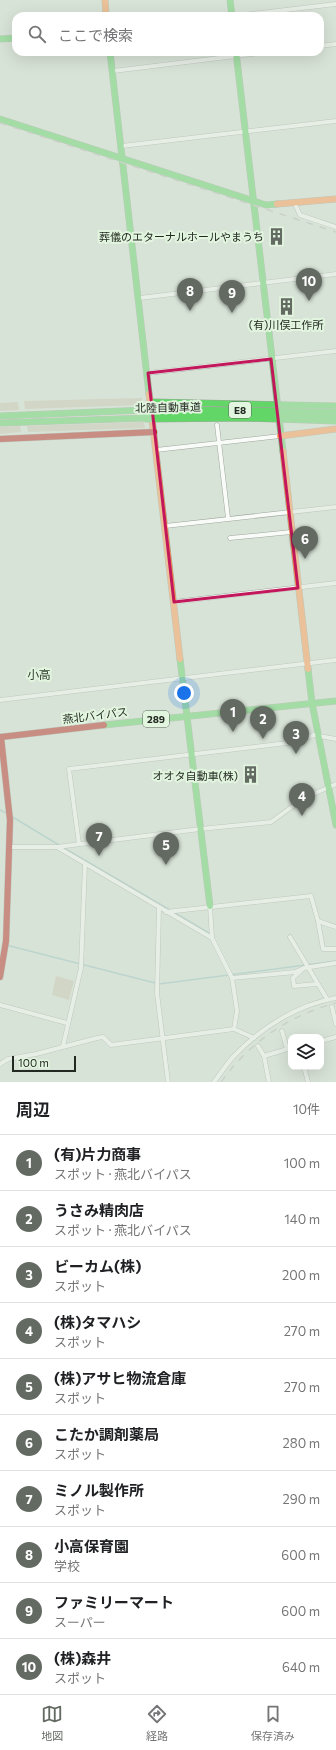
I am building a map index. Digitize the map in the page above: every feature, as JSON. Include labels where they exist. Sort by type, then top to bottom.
[{"type":"main road","points":[[105,0],[106,12]]},
{"type":"main road","points":[[230,0],[232,12]]},
{"type":"main road","points":[[0,39],[12,38]]},
{"type":"main road","points":[[110,56],[152,402],[154,432],[191,755],[210,906]]},
{"type":"main road","points":[[236,56],[306,663],[318,736],[332,786],[336,825]]},
{"type":"main road","points":[[0,119],[266,205],[295,204],[336,198]]},
{"type":"main road","points":[[152,402],[336,406]]},
{"type":"main road","name":"北陸自動車道","points":[[0,416],[336,413]]},
{"type":"main road","name":"北陸自動車道","points":[[0,423],[145,414],[336,420]]},
{"type":"main road","points":[[280,436],[336,429]]},
{"type":"main road","points":[[0,440],[154,432]]},
{"type":"main road","name":"燕北バイパス","points":[[1,737],[187,715],[336,701]]},
{"type":"main road","points":[[0,977],[6,941],[10,820],[1,737]]},
{"type":"street","points":[[267,12],[336,4]]},
{"type":"street","points":[[324,46],[336,44]]},
{"type":"street","points":[[112,71],[221,56]]},
{"type":"street","points":[[122,146],[336,121]]},
{"type":"street","points":[[295,204],[300,215],[336,227]]},
{"type":"street","points":[[140,298],[336,274]]},
{"type":"street","points":[[148,373],[336,351]]},
{"type":"street","points":[[217,425],[228,518]]},
{"type":"street","points":[[156,450],[280,436]]},
{"type":"street","points":[[165,526],[336,507]]},
{"type":"street","points":[[230,538],[291,532]]},
{"type":"street","points":[[174,602],[336,583]]},
{"type":"street","points":[[0,700],[336,660]]},
{"type":"street","points":[[79,844],[69,769],[295,742],[312,736],[335,738]]},
{"type":"street","points":[[9,847],[57,847],[200,828],[271,822],[304,798],[332,786]]},
{"type":"street","points":[[57,847],[212,938]]},
{"type":"street","points":[[63,1046],[67,1023],[81,968],[85,864]]},
{"type":"street","points":[[166,912],[312,896],[323,949],[336,949]]},
{"type":"street","points":[[210,906],[212,938],[232,978],[237,1011],[234,1029]]},
{"type":"street","points":[[159,908],[157,993],[168,1082]]},
{"type":"street","points":[[318,921],[336,927]]},
{"type":"street","points":[[290,937],[306,968],[329,1000]]},
{"type":"street","points":[[232,978],[295,972],[306,968],[336,963]]},
{"type":"street","points":[[306,968],[293,978],[294,986],[317,984]]},
{"type":"street","points":[[214,1082],[234,1056],[254,1038],[282,1017],[336,998]]},
{"type":"street","points":[[0,1005],[67,1023]]},
{"type":"street","points":[[332,1007],[336,1024]]},
{"type":"street","points":[[0,1064],[8,1058],[36,1054],[97,1038],[103,1038],[111,1044],[234,1029],[254,1038]]},
{"type":"street","points":[[282,1031],[288,1046]]},
{"type":"street","points":[[324,1040],[336,1038]]},
{"type":"street","points":[[258,1046],[264,1056],[269,1082]]},
{"type":"street","points":[[264,1056],[288,1049]]},
{"type":"street","points":[[305,1070],[308,1082]]},
{"type":"highlighted area","points":[[271,359],[298,588],[174,602],[148,373]]},
{"type":"shaded area","points":[[142,398],[142,405],[25,409],[24,401]]},
{"type":"shaded area","points":[[18,402],[19,410],[0,411],[0,403]]},
{"type":"shaded area","points":[[144,422],[145,428],[28,432],[27,426]]},
{"type":"shaded area","points":[[20,426],[21,432],[0,434],[0,427]]},
{"type":"shaded area","points":[[56,976],[74,981],[69,1000],[52,995]]},
{"type":"waterway","points":[[0,810],[8,814]]},
{"type":"waterway","points":[[11,816],[59,845]]},
{"type":"waterway","points":[[64,848],[170,910]]},
{"type":"waterway","points":[[175,913],[209,933]]},
{"type":"waterway","points":[[6,945],[159,984],[336,961]]},
{"type":"railway","points":[[0,123],[336,232]]},
{"type":"railway","points":[[221,1082],[244,1055],[271,1032],[302,1015],[318,1008],[336,1003]]},
{"type":"traffic: fast","points":[[230,0],[232,12]]},
{"type":"traffic: fast","points":[[0,39],[12,38]]},
{"type":"traffic: fast","points":[[110,56],[149,394]]},
{"type":"traffic: fast","points":[[236,56],[283,451]]},
{"type":"traffic: fast","points":[[0,119],[266,205],[277,204]]},
{"type":"traffic: fast","points":[[152,402],[336,406]]},
{"type":"traffic: fast","points":[[0,416],[145,410]]},
{"type":"traffic: fast","points":[[145,410],[336,413]]},
{"type":"traffic: fast","points":[[145,418],[243,417],[336,420]]},
{"type":"traffic: fast","points":[[0,423],[145,418]]},
{"type":"traffic: fast","points":[[180,659],[210,906]]},
{"type":"traffic: fast","points":[[308,669],[312,703],[336,825]]},
{"type":"traffic: fast","points":[[104,725],[336,701]]},
{"type":"traffic: slow","points":[[105,0],[106,12]]},
{"type":"traffic: slow","points":[[277,204],[336,199]]},
{"type":"traffic: slow","points":[[149,394],[180,659]]},
{"type":"traffic: slow","points":[[280,436],[336,429]]},
{"type":"traffic: slow","points":[[283,451],[308,669]]},
{"type":"traffic: jam","points":[[0,439],[154,432]]},
{"type":"traffic: jam","points":[[1,737],[104,725]]},
{"type":"traffic: jam","points":[[0,977],[6,941],[10,820],[1,737]]},
{"type":"place","name":"葬儀のエターナルホールやまうち","points":[[277,236]]},
{"type":"place","name":"(株)森井","points":[[309,301]]},
{"type":"place","name":"(有)川俣工作所","points":[[286,306]]},
{"type":"place","name":"小高保育園","points":[[190,311]]},
{"type":"place","name":"ファミリーマート","points":[[232,313]]},
{"type":"place","name":"こたか調剤薬局","points":[[305,559]]},
{"type":"place","name":"(有)片力商事","points":[[233,732]]},
{"type":"place","name":"うさみ精肉店","points":[[263,739]]},
{"type":"place","name":"ビーカム(株)","points":[[296,754]]},
{"type":"place","name":"オオタ自動車(株)","points":[[251,775]]},
{"type":"place","name":"(株)タマハシ","points":[[302,816]]},
{"type":"place","name":"ミノル製作所","points":[[99,856]]},
{"type":"place","name":"(株)アサヒ物流倉庫","points":[[166,865]]},
{"type":"district","name":"小高","points":[[39,674]]}]
